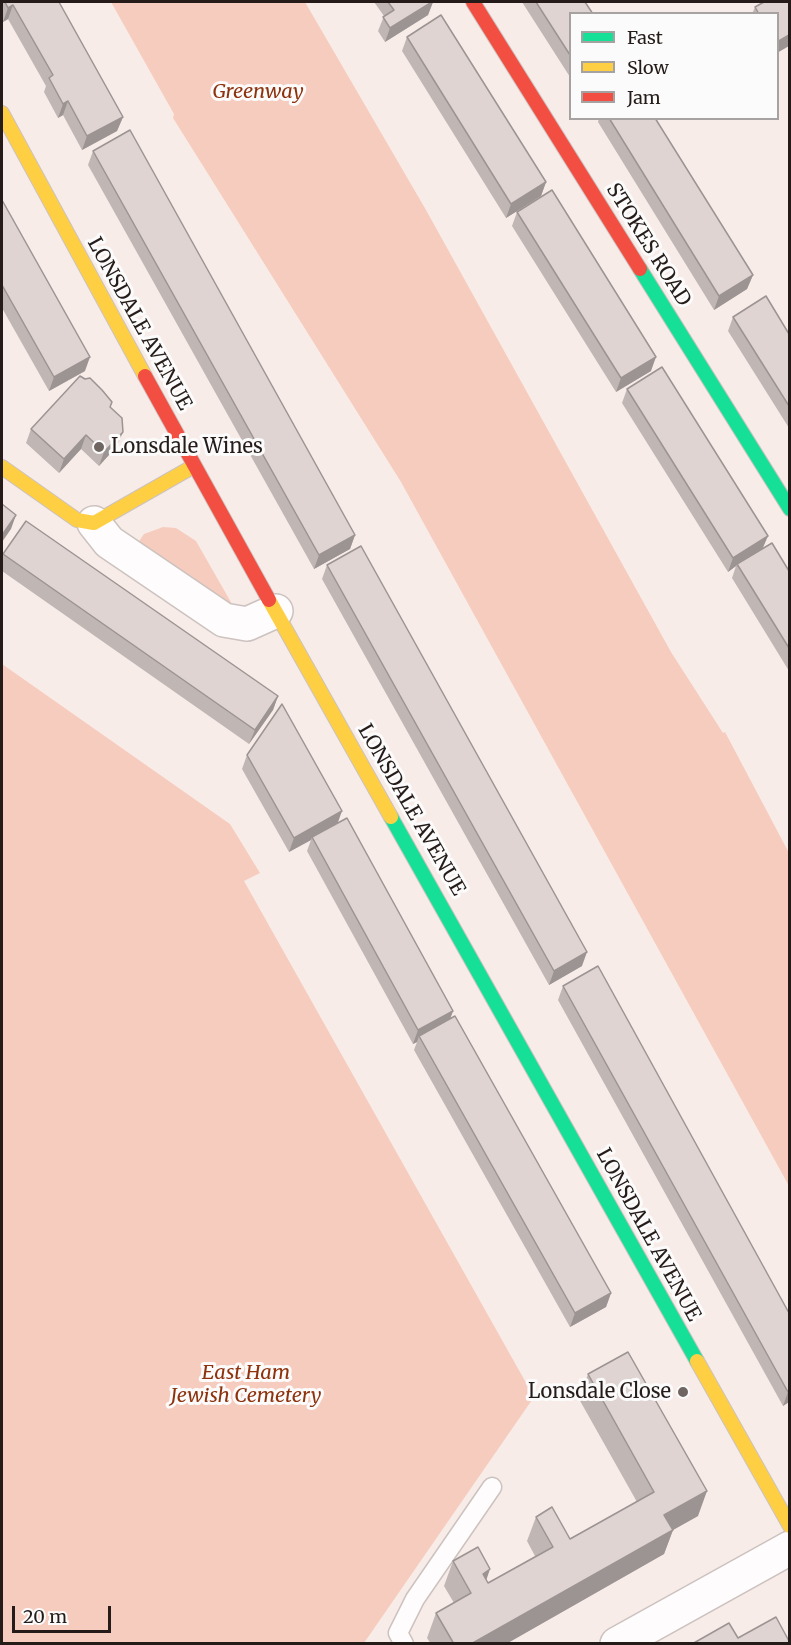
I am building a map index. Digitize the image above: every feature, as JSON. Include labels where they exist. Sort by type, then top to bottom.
[{"type":"street","name":"STOKES ROAD","points":[[473,2],[789,509]]},
{"type":"street","name":"LONSDALE AVENUE","points":[[2,112],[194,466],[789,1526]]},
{"type":"street","points":[[2,467],[77,520],[94,523],[194,466]]},
{"type":"street","points":[[94,523],[109,542],[224,620],[247,624],[276,611]]},
{"type":"street","points":[[617,1644],[789,1548]]},
{"type":"lane","points":[[404,1644],[398,1633],[416,1599],[492,1488]]},
{"type":"green space","name":"Greenway","points":[[111,2],[305,2],[426,210],[671,652],[723,733],[725,732],[789,853],[789,1186],[401,482],[173,118],[174,114]]},
{"type":"green space","points":[[163,527],[176,528],[196,541],[236,611],[135,547],[144,534]]},
{"type":"green space","name":"East Ham Jewish Cemetery","points":[[2,664],[230,824],[260,873],[244,881],[534,1397],[364,1643],[2,1643]]},
{"type":"building","points":[[5,2],[59,2],[123,117],[87,136],[68,101],[63,104],[49,78],[53,75],[13,5],[8,8]]},
{"type":"building","points":[[388,2],[432,2],[390,28],[383,17],[394,10]]},
{"type":"building","points":[[536,2],[585,2],[592,12],[569,12],[569,53]]},
{"type":"building","points":[[764,2],[789,2],[789,35],[779,41],[779,12],[758,12],[755,7]]},
{"type":"building","points":[[441,15],[546,182],[511,204],[407,37]]},
{"type":"building","points":[[610,120],[656,120],[753,275],[719,296]]},
{"type":"building","points":[[130,130],[355,535],[319,555],[93,151]]},
{"type":"building","points":[[552,190],[656,357],[621,378],[517,212]]},
{"type":"building","points":[[2,200],[90,357],[54,377],[2,285]]},
{"type":"building","points":[[766,296],[789,334],[789,406],[733,317]]},
{"type":"building","points":[[662,367],[768,536],[733,558],[627,389]]},
{"type":"building","points":[[80,376],[85,379],[90,378],[112,402],[110,407],[122,418],[123,432],[104,452],[86,435],[64,459],[31,429]]},
{"type":"building","points":[[2,504],[16,515],[2,535]]},
{"type":"building","points":[[26,521],[278,696],[255,730],[3,554]]},
{"type":"building","points":[[772,543],[789,571],[789,648],[737,564]]},
{"type":"building","points":[[361,546],[587,952],[554,971],[327,565]]},
{"type":"building","points":[[282,704],[342,811],[294,838],[247,755]]},
{"type":"building","points":[[347,818],[453,1011],[418,1030],[312,837]]},
{"type":"building","points":[[598,966],[789,1313],[788,1392],[563,986]]},
{"type":"building","points":[[455,1016],[611,1293],[575,1313],[419,1036]]},
{"type":"building","points":[[628,1352],[707,1491],[664,1515],[673,1530],[471,1644],[454,1644],[436,1613],[471,1593],[453,1561],[478,1547],[490,1569],[483,1574],[488,1583],[553,1547],[536,1517],[552,1507],[570,1539],[654,1492],[588,1374]]},
{"type":"building","points":[[776,1617],[789,1644],[692,1644],[729,1623],[738,1638]]},
{"type":"traffic: fast","points":[[640,269],[790,509]]},
{"type":"traffic: fast","points":[[391,817],[697,1361]]},
{"type":"traffic: slow","points":[[2,113],[145,376]]},
{"type":"traffic: slow","points":[[2,467],[77,520],[94,523],[194,466]]},
{"type":"traffic: slow","points":[[269,600],[391,817]]},
{"type":"traffic: slow","points":[[697,1361],[790,1526]]},
{"type":"traffic: jam","points":[[473,2],[640,269]]},
{"type":"traffic: jam","points":[[145,376],[269,600]]},
{"type":"place","name":"Lonsdale Wines","points":[[99,447]]},
{"type":"place","name":"Lonsdale Close","points":[[683,1392]]}]
